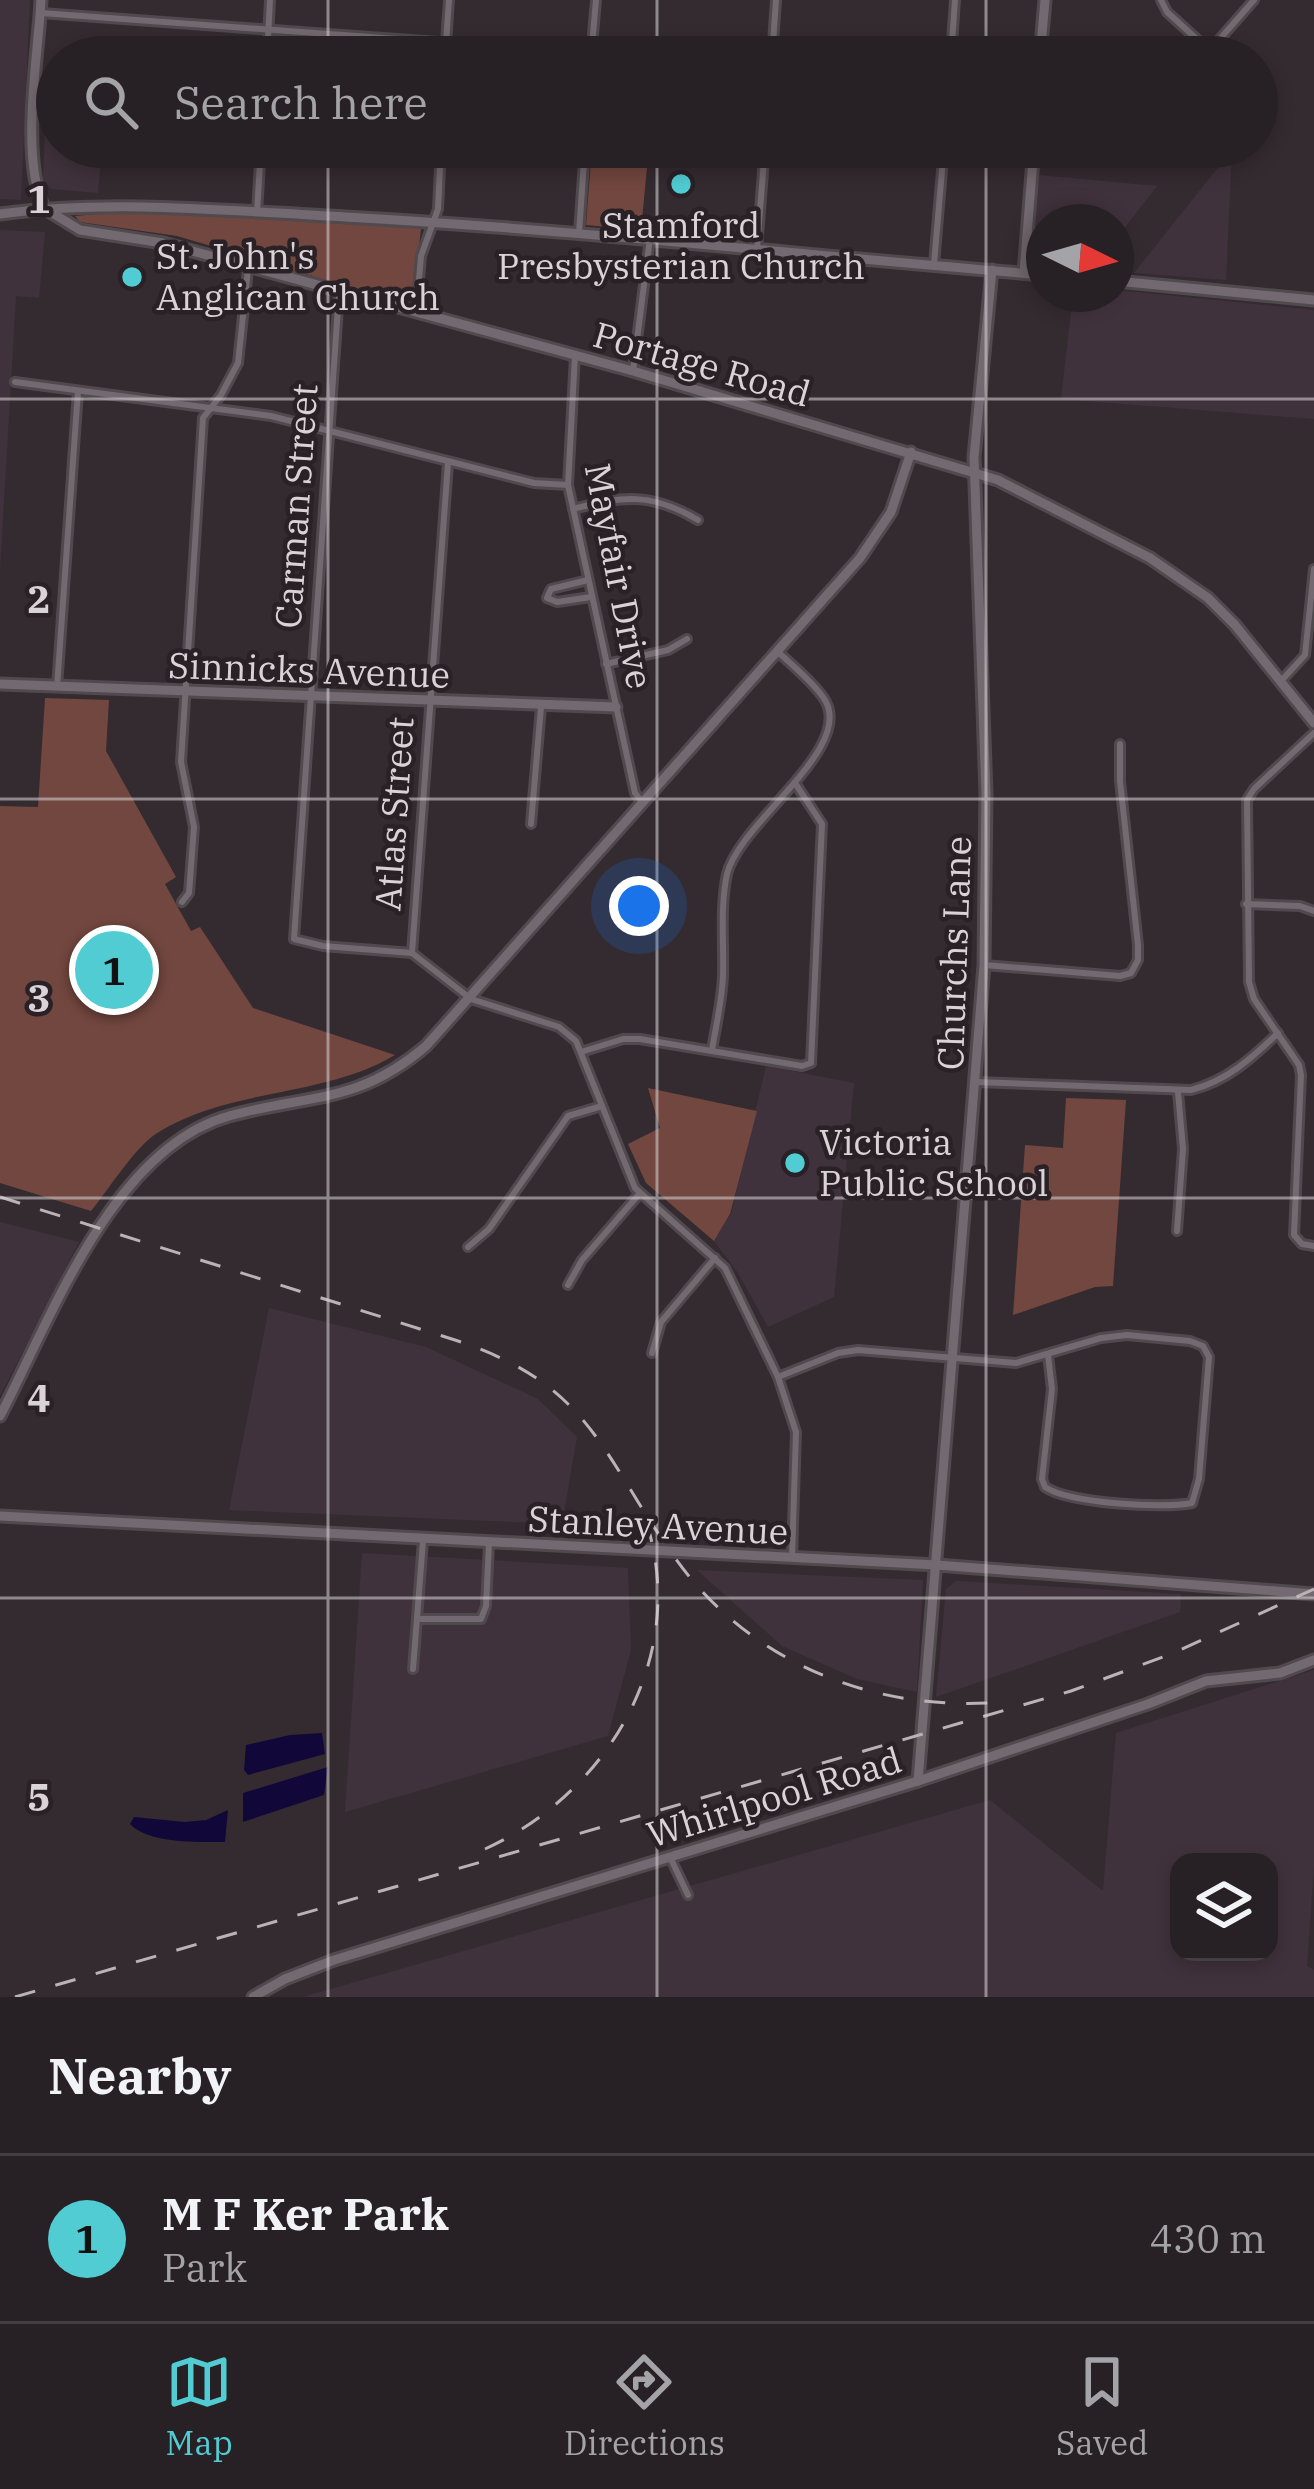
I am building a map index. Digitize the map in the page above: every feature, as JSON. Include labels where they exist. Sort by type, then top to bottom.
[{"type":"street","points":[[39,36],[41,0]]},
{"type":"street","points":[[268,36],[270,0]]},
{"type":"street","points":[[446,36],[449,0]]},
{"type":"street","points":[[593,36],[596,0]]},
{"type":"street","points":[[773,36],[776,0]]},
{"type":"street","points":[[952,36],[955,0]]},
{"type":"street","points":[[1042,36],[1045,0]]},
{"type":"street","points":[[1161,0],[1190,36]]},
{"type":"street","points":[[1222,36],[1253,0]]},
{"type":"street","points":[[40,13],[372,36]]},
{"type":"street","points":[[36,97],[35,180],[44,208]]},
{"type":"street","points":[[257,212],[260,168]]},
{"type":"street","points":[[416,313],[421,256],[438,209],[440,168]]},
{"type":"street","points":[[579,233],[584,168]]},
{"type":"street","points":[[758,248],[764,168]]},
{"type":"street","points":[[934,264],[942,168]]},
{"type":"street","points":[[0,214],[44,208],[149,207],[433,222],[1024,273],[1032,168]]},
{"type":"street","name":"Portage Road","points":[[44,208],[80,230],[163,243],[975,471],[1064,512],[1177,574],[1222,611],[1314,723]]},
{"type":"street","points":[[632,371],[650,238]]},
{"type":"street","points":[[182,902],[189,892],[194,827],[181,762],[203,418],[238,363],[248,269]]},
{"type":"street","name":"Churchs Lane","points":[[918,1781],[984,965],[986,793],[975,471],[992,270]]},
{"type":"street","points":[[1134,283],[1314,300]]},
{"type":"street","name":"Carman Street","points":[[339,293],[294,939],[412,953]]},
{"type":"street","name":"Mayfair Drive","points":[[574,356],[568,485],[635,793],[643,803]]},
{"type":"street","points":[[15,382],[271,416],[534,483],[568,485]]},
{"type":"street","points":[[57,688],[78,391]]},
{"type":"street","points":[[0,1416],[100,1227],[151,1159],[190,1131],[226,1117],[326,1099],[403,1066],[471,999],[860,558],[891,512],[911,452]]},
{"type":"street","name":"Atlas Street","points":[[412,953],[448,463]]},
{"type":"street","points":[[573,509],[633,496],[679,509],[698,520]]},
{"type":"street","points":[[1281,681],[1305,655],[1314,569]]},
{"type":"street","points":[[588,580],[550,589],[547,598],[556,602],[591,597]]},
{"type":"street","points":[[606,664],[668,650],[687,638]]},
{"type":"street","points":[[712,1050],[723,983],[728,871],[758,820],[796,783],[826,742],[830,710],[825,698],[777,651]]},
{"type":"street","name":"Sinnicks Avenue","points":[[0,684],[616,707]]},
{"type":"street","points":[[531,824],[541,706]]},
{"type":"street","points":[[1314,733],[1247,800],[1246,904],[1254,999],[1301,1075],[1294,1234],[1302,1244],[1314,1246]]},
{"type":"street","points":[[984,965],[1131,973],[1138,960],[1138,945],[1120,744]]},
{"type":"street","points":[[581,1052],[631,1039],[802,1066],[811,1063],[822,824],[796,783]]},
{"type":"street","points":[[1246,904],[1300,905],[1314,911]]},
{"type":"street","points":[[412,953],[471,999],[569,1032],[640,1193],[715,1258],[735,1286],[778,1377],[796,1432],[792,1558]]},
{"type":"street","points":[[976,1082],[1178,1092],[1226,1077],[1278,1033]]},
{"type":"street","points":[[1177,1232],[1184,1148],[1178,1092]]},
{"type":"street","points":[[468,1247],[489,1229],[568,1116],[602,1106]]},
{"type":"street","points":[[568,1285],[582,1260],[640,1193]]},
{"type":"street","points":[[652,1353],[661,1322],[715,1258]]},
{"type":"street","points":[[778,1377],[858,1350],[1016,1363],[1101,1338],[1190,1341],[1203,1346],[1209,1357],[1199,1479],[1192,1503],[1057,1495],[1045,1487],[1052,1389],[1048,1355]]},
{"type":"street","name":"Stanley Avenue","points":[[0,1516],[937,1565],[1314,1594]]},
{"type":"street","points":[[413,1669],[423,1540]]},
{"type":"street","points":[[418,1618],[481,1619],[489,1544]]},
{"type":"street","name":"Whirlpool Road","points":[[253,1997],[334,1960],[918,1781],[1206,1681],[1280,1673],[1314,1660]]},
{"type":"street","points":[[670,1857],[688,1895]]},
{"type":"shaded area","points":[[0,0],[30,0],[21,200],[0,199]]},
{"type":"shaded area","points":[[43,168],[100,168],[98,193],[51,189],[43,180]]},
{"type":"shaded area","points":[[590,168],[647,168],[641,230],[586,225]]},
{"type":"shaded area","points":[[1218,168],[1231,168],[1226,280],[1134,273]]},
{"type":"shaded area","points":[[1039,175],[1157,186],[1134,216],[1134,204],[1037,204]]},
{"type":"shaded area","points":[[129,211],[416,226],[421,229],[413,297],[404,303],[177,236],[80,222],[75,216]]},
{"type":"shaded area","points":[[0,230],[45,232],[39,298],[16,296],[0,570]]},
{"type":"shaded area","points":[[1134,292],[1314,310],[1314,419],[1061,399],[1071,312],[1134,312]]},
{"type":"shaded area","points":[[45,698],[109,700],[106,751],[176,877],[165,884],[191,931],[200,927],[253,1008],[395,1055],[338,1079],[186,1118],[149,1139],[91,1211],[0,1183],[0,806],[38,807]]},
{"type":"shaded area","name":"Victoria Public School","points":[[766,1066],[854,1083],[834,1297],[768,1327],[714,1241],[731,1214]]},
{"type":"shaded area","points":[[648,1088],[757,1111],[730,1214],[714,1241],[646,1183],[628,1144],[660,1128]]},
{"type":"shaded area","points":[[1066,1098],[1126,1100],[1113,1286],[1095,1287],[1013,1315],[1025,1145],[1063,1148]]},
{"type":"shaded area","points":[[0,1222],[79,1242],[0,1396]]},
{"type":"shaded area","points":[[269,1308],[426,1347],[538,1399],[577,1437],[562,1524],[229,1510]]},
{"type":"shaded area","points":[[362,1553],[628,1568],[631,1650],[608,1736],[345,1812]]},
{"type":"shaded area","points":[[697,1570],[923,1580],[917,1692],[857,1679],[782,1646]]},
{"type":"shaded area","points":[[956,1581],[1181,1594],[1180,1612],[936,1697],[946,1589]]},
{"type":"shaded area","points":[[1314,1670],[1314,1867],[1307,1966],[1314,1970],[1314,1997],[303,1997],[990,1800],[1103,1891],[1116,1733]]},
{"type":"shaded area","points":[[322,1733],[325,1754],[248,1775],[244,1770],[246,1745]]},
{"type":"shaded area","points":[[328,1767],[324,1795],[243,1822],[243,1793]]},
{"type":"shaded area","points":[[228,1810],[225,1842],[161,1838],[130,1824],[134,1817],[206,1820]]},
{"type":"railway","points":[[0,1197],[501,1358],[565,1401],[609,1455],[675,1558],[705,1595],[778,1653],[862,1689],[908,1699],[1002,1702]]},
{"type":"railway","points":[[485,1849],[528,1825],[566,1795],[599,1760],[625,1720],[645,1676],[656,1629],[657,1581],[649,1531]]},
{"type":"railway","points":[[15,1997],[1071,1691],[1171,1654],[1314,1589]]},
{"type":"place","name":"Stamford Presbysterian Church","points":[[681,184]]},
{"type":"place","name":"St. John's Anglican Church","points":[[132,277]]},
{"type":"place","name":"M F Ker Park","points":[[114,970]]},
{"type":"place","name":"Victoria Public School","points":[[795,1163]]}]
